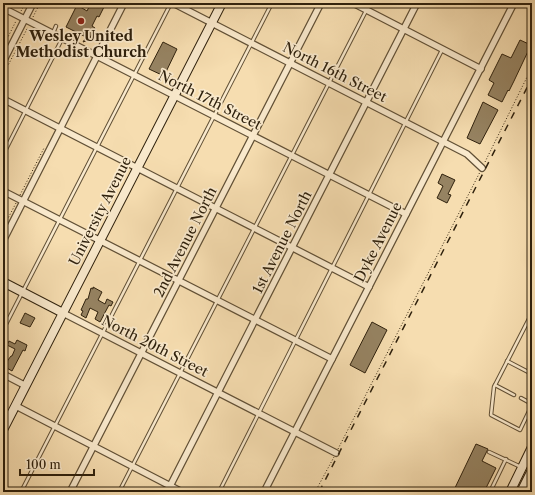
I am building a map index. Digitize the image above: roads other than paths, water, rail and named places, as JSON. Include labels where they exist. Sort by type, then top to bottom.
[{"type":"street","points":[[3,62],[33,3]]},
{"type":"street","points":[[3,241],[124,3]]},
{"type":"street","name":"North 16th Street","points":[[172,3],[468,154],[482,168]]},
{"type":"street","name":"University Avenue","points":[[3,430],[222,3]]},
{"type":"street","name":"2nd Avenue North","points":[[70,492],[321,3]]},
{"type":"street","points":[[352,3],[481,69]]},
{"type":"street","name":"1st Avenue North","points":[[167,492],[417,3]]},
{"type":"street","name":"Dyke Avenue","points":[[264,492],[514,3]]},
{"type":"street","name":"North 17th Street","points":[[3,8],[406,214]]},
{"type":"street","points":[[3,99],[369,287]]},
{"type":"street","points":[[3,191],[332,359]]},
{"type":"street","name":"North 20th Street","points":[[3,282],[336,453]]},
{"type":"street","points":[[3,374],[26,386]]},
{"type":"street","points":[[16,406],[182,492]]},
{"type":"street","points":[[510,492],[532,446]]},
{"type":"street","points":[[521,492],[532,470]]},
{"type":"lane","points":[[3,330],[172,3]]},
{"type":"lane","points":[[21,492],[272,3]]},
{"type":"lane","points":[[119,492],[370,3]]},
{"type":"lane","points":[[53,34],[56,26]]},
{"type":"lane","points":[[3,155],[62,38]]},
{"type":"lane","points":[[219,492],[442,49]]},
{"type":"lane","points":[[521,398],[532,405],[520,430],[491,415],[495,385],[532,313]]},
{"type":"lane","points":[[507,361],[532,374]]},
{"type":"lane","points":[[495,385],[514,395]]},
{"type":"lane","points":[[489,452],[522,467]]},
{"type":"lane","points":[[490,492],[506,459]]},
{"type":"railway","points":[[319,492],[532,78]]},
{"type":"place","name":"Wesley United Methodist Church","points":[[81,21]]}]
